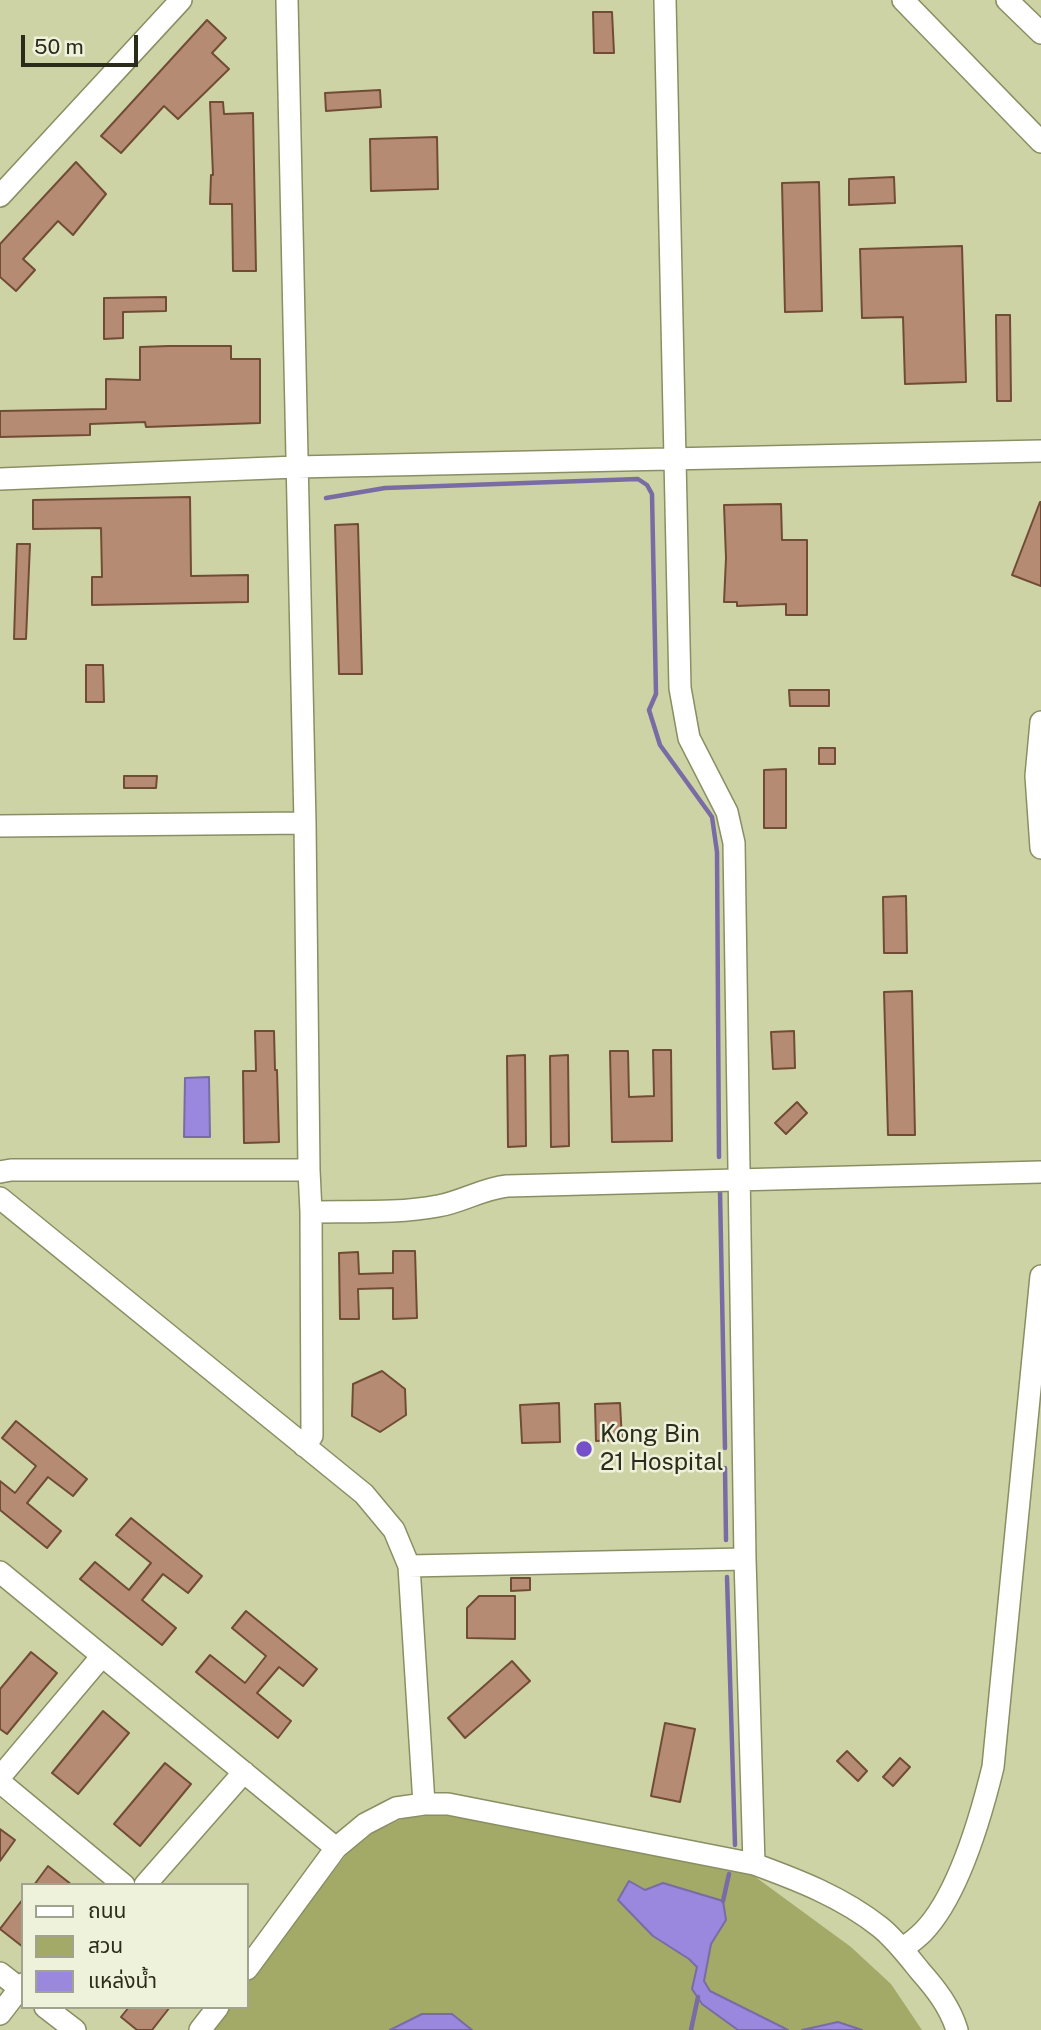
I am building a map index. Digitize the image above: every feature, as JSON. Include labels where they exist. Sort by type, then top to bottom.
[{"type":"street","points":[[0,196],[181,0]]},
{"type":"street","points":[[287,0],[311,1212],[312,1436],[304,1446]]},
{"type":"street","points":[[665,0],[680,688],[689,738],[727,812],[734,843],[745,1559],[754,1864]]},
{"type":"street","points":[[903,0],[1041,142]]},
{"type":"street","points":[[1008,0],[1041,33]]},
{"type":"street","points":[[0,479],[296,467],[1041,451]]},
{"type":"street","points":[[1041,722],[1036,776],[1041,848]]},
{"type":"street","points":[[0,826],[305,823]]},
{"type":"street","points":[[0,1172],[309,1170]]},
{"type":"street","points":[[311,1212],[414,1210],[442,1206],[487,1189],[507,1186],[1041,1172]]},
{"type":"street","points":[[0,1198],[364,1494],[394,1530],[409,1566],[424,1804]]},
{"type":"street","points":[[902,1949],[924,1932],[944,1902],[980,1818],[993,1767],[1041,1276]]},
{"type":"street","points":[[409,1566],[745,1559]]},
{"type":"street","points":[[0,1572],[336,1848]]},
{"type":"street","points":[[102,1656],[0,1780],[111,1881]]},
{"type":"street","points":[[147,1883],[244,1773]]},
{"type":"street","points":[[248,1968],[336,1848],[365,1824],[396,1808],[449,1804],[754,1864],[801,1881],[846,1903],[881,1927],[939,1993],[953,2015],[957,2030]]},
{"type":"street","points":[[0,1973],[21,1987]]},
{"type":"street","points":[[0,2014],[21,1989]]},
{"type":"street","points":[[48,2009],[75,2030]]},
{"type":"street","points":[[200,2030],[216,2009]]},
{"type":"green space","points":[[450,1814],[750,1873],[851,1947],[891,1984],[922,2030],[211,2030],[227,2009],[248,2009],[248,1982],[346,1855],[374,1832],[404,1818]]},
{"type":"water","points":[[209,1077],[210,1137],[184,1137],[185,1078]]},
{"type":"water","points":[[629,1881],[645,1890],[663,1883],[723,1901],[726,1920],[711,1944],[704,1981],[710,1991],[788,2030],[738,2030],[702,2004],[692,1989],[697,1967],[653,1936],[618,1900]]},
{"type":"water","points":[[422,2014],[452,2014],[472,2030],[390,2030]]},
{"type":"water","points":[[838,2022],[862,2030],[802,2030]]},
{"type":"building","points":[[593,12],[612,12],[614,53],[594,53]]},
{"type":"building","points":[[207,20],[226,38],[212,53],[229,69],[178,119],[164,106],[121,153],[101,136]]},
{"type":"building","points":[[380,90],[381,107],[326,111],[325,93]]},
{"type":"building","points":[[210,102],[223,102],[224,114],[253,113],[256,271],[233,271],[232,204],[210,204],[213,175]]},
{"type":"building","points":[[437,137],[438,189],[371,191],[370,139]]},
{"type":"building","points":[[76,162],[106,194],[73,235],[58,221],[23,259],[35,270],[16,291],[0,277],[0,244]]},
{"type":"building","points":[[894,177],[895,203],[849,205],[849,179]]},
{"type":"building","points":[[819,182],[822,311],[785,312],[782,183]]},
{"type":"building","points":[[962,246],[966,382],[905,384],[903,317],[862,318],[860,249]]},
{"type":"building","points":[[166,297],[166,311],[123,312],[123,338],[104,339],[104,298]]},
{"type":"building","points":[[996,315],[1010,315],[1011,401],[997,401]]},
{"type":"building","points":[[231,346],[231,359],[260,359],[260,423],[146,427],[145,422],[90,424],[90,435],[0,437],[0,411],[106,409],[106,379],[140,380],[140,347]]},
{"type":"building","points":[[190,497],[191,576],[248,575],[248,602],[92,605],[92,577],[102,577],[101,528],[33,529],[33,500]]},
{"type":"building","points":[[1041,502],[1041,586],[1012,575]]},
{"type":"building","points":[[781,504],[782,540],[807,540],[807,615],[786,615],[786,604],[737,606],[737,602],[724,602],[724,505]]},
{"type":"building","points":[[358,524],[362,674],[339,674],[335,525]]},
{"type":"building","points":[[17,544],[30,544],[26,639],[14,639]]},
{"type":"building","points":[[86,665],[103,665],[104,702],[86,702]]},
{"type":"building","points":[[789,690],[829,690],[829,706],[790,706]]},
{"type":"building","points":[[819,748],[835,748],[835,764],[819,764]]},
{"type":"building","points":[[786,769],[786,828],[764,828],[764,770]]},
{"type":"building","points":[[124,776],[157,776],[156,788],[124,788]]},
{"type":"building","points":[[906,896],[907,953],[884,953],[883,897]]},
{"type":"building","points":[[912,991],[915,1135],[888,1135],[884,992]]},
{"type":"building","points":[[255,1031],[274,1031],[279,1142],[244,1143],[243,1071],[256,1071]]},
{"type":"building","points":[[794,1031],[795,1068],[773,1069],[771,1032]]},
{"type":"building","points":[[653,1050],[671,1050],[672,1141],[612,1142],[610,1051],[628,1051],[629,1097],[654,1096]]},
{"type":"building","points":[[525,1055],[526,1146],[508,1147],[507,1056]]},
{"type":"building","points":[[568,1055],[569,1146],[551,1147],[550,1056]]},
{"type":"building","points":[[797,1102],[807,1113],[786,1134],[775,1123]]},
{"type":"building","points":[[393,1251],[415,1251],[417,1318],[393,1319],[393,1288],[358,1289],[359,1319],[340,1319],[339,1253],[358,1252],[359,1274],[393,1273]]},
{"type":"building","points":[[382,1371],[405,1389],[406,1415],[380,1432],[352,1416],[353,1384]]},
{"type":"building","points":[[559,1403],[560,1442],[522,1443],[520,1405]]},
{"type":"building","points":[[620,1403],[622,1440],[596,1441],[595,1404]]},
{"type":"building","points":[[16,1421],[87,1479],[73,1496],[48,1477],[27,1503],[61,1531],[47,1548],[0,1510],[0,1481],[15,1493],[36,1466],[2,1438]]},
{"type":"building","points":[[131,1518],[202,1576],[188,1593],[163,1574],[142,1600],[176,1628],[162,1645],[80,1579],[95,1562],[129,1590],[151,1563],[116,1535]]},
{"type":"building","points":[[511,1578],[530,1578],[530,1590],[511,1591]]},
{"type":"building","points":[[479,1596],[515,1596],[515,1639],[467,1638],[467,1608]]},
{"type":"building","points":[[246,1611],[317,1669],[303,1686],[279,1667],[257,1693],[291,1721],[278,1738],[196,1672],[210,1655],[245,1683],[266,1656],[232,1628]]},
{"type":"building","points":[[31,1652],[57,1673],[7,1734],[0,1729],[0,1689]]},
{"type":"building","points":[[512,1661],[530,1681],[465,1738],[448,1718]]},
{"type":"building","points":[[103,1711],[129,1733],[78,1794],[52,1773]]},
{"type":"building","points":[[665,1723],[695,1729],[680,1802],[651,1796]]},
{"type":"building","points":[[847,1751],[867,1771],[858,1781],[837,1761]]},
{"type":"building","points":[[900,1758],[910,1767],[893,1786],[883,1777]]},
{"type":"building","points":[[165,1763],[191,1784],[140,1846],[114,1824]]},
{"type":"building","points":[[0,1829],[15,1840],[0,1861]]},
{"type":"building","points":[[48,1866],[69,1883],[35,1883]]},
{"type":"building","points":[[21,1902],[21,1945],[0,1929]]},
{"type":"building","points":[[127,2009],[168,2009],[152,2030],[137,2030],[121,2017]]},
{"type":"waterway","points":[[326,498],[385,488],[638,479],[647,485],[652,494],[656,694],[649,710],[660,745],[712,817],[717,852],[719,1157]]},
{"type":"waterway","points":[[720,1191],[725,1448]]},
{"type":"waterway","points":[[725,1468],[726,1540]]},
{"type":"waterway","points":[[727,1577],[735,1845]]},
{"type":"waterway","points":[[723,1901],[729,1874]]},
{"type":"waterway","points":[[691,2030],[698,1997]]},
{"type":"place","name":"Kong Bin 21 Hospital","points":[[584,1449]]}]
